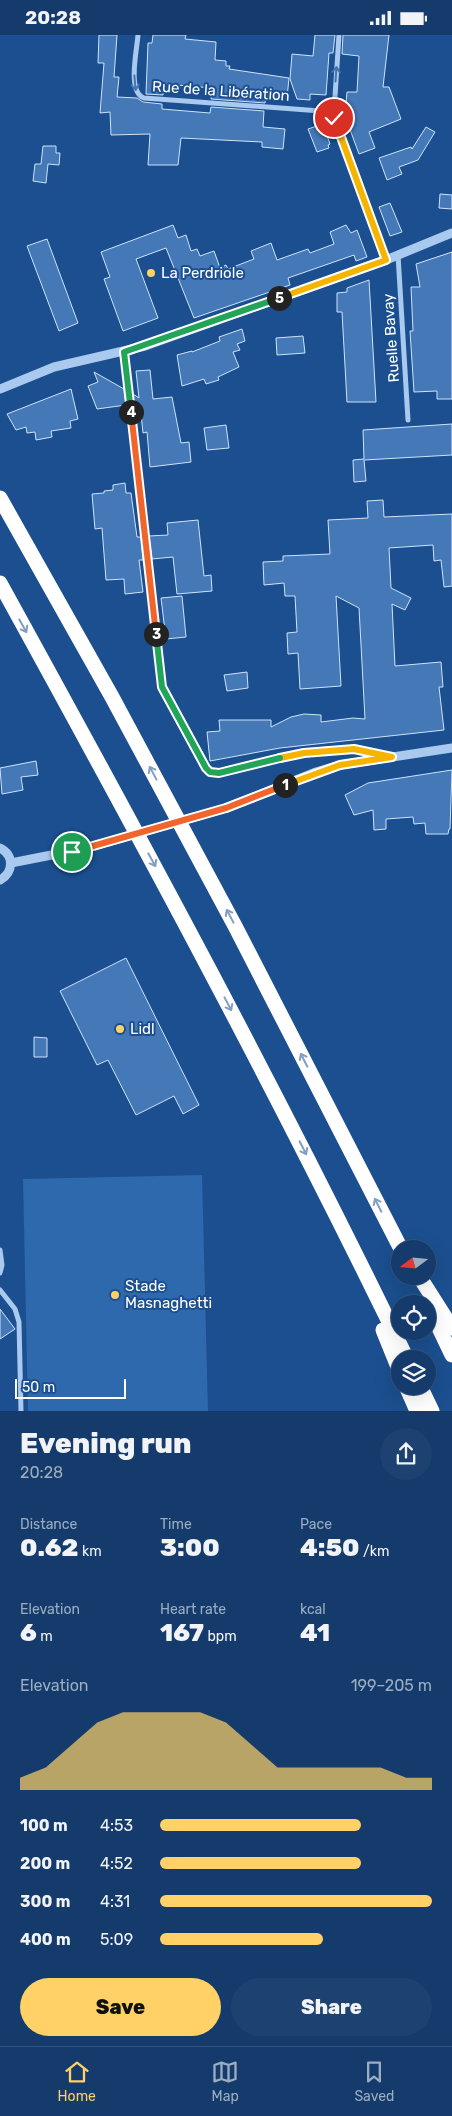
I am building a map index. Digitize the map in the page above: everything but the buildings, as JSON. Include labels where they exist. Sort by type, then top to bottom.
[{"type":"highway","points":[[0,498],[112,697],[235,926],[395,1240]]},
{"type":"highway","points":[[0,583],[194,938],[339,1220],[403,1350]]},
{"type":"highway","points":[[339,1220],[391,1350]]},
{"type":"highway","points":[[424,1285],[452,1328]]},
{"type":"highway","points":[[436,1322],[452,1355]]},
{"type":"highway","points":[[410,1395],[417,1411]]},
{"type":"highway","points":[[424,1395],[432,1411]]},
{"type":"street","name":"Rue de la Libération","points":[[138,35],[134,83],[137,93],[144,99],[334,112]]},
{"type":"street","points":[[339,35],[335,123],[386,260]]},
{"type":"street","points":[[0,389],[54,367],[124,352],[386,260],[448,235]]},
{"type":"street","name":"Ruelle Bavay","points":[[398,255],[408,420]]},
{"type":"street","points":[[124,352],[162,687],[206,768],[210,772],[219,773],[293,755],[354,749],[392,757]]},
{"type":"street","points":[[11,863],[87,849],[226,808],[316,772],[352,762],[452,748]]},
{"type":"street","points":[[0,848],[7,853],[11,863],[9,872],[0,880]]},
{"type":"street","points":[[0,1250],[2,1265],[0,1273]]},
{"type":"street","points":[[0,1290],[15,1309],[19,1322],[21,1411]]},
{"type":"shaded area","name":"Stade Masnaghetti","points":[[202,1175],[208,1411],[28,1411],[23,1179]]},
{"type":"place","name":"La Perdriole","points":[[151,273]]},
{"type":"place","name":"Lidl","points":[[120,1029]]},
{"type":"place","name":"Stade Masnaghetti","points":[[115,1295]]},
{"type":"route","points":[[72,852],[238,804],[316,772],[352,762],[392,757],[354,749],[333,750],[293,755],[219,773],[210,772],[206,768],[162,687],[124,352],[386,260],[334,118]]}]
